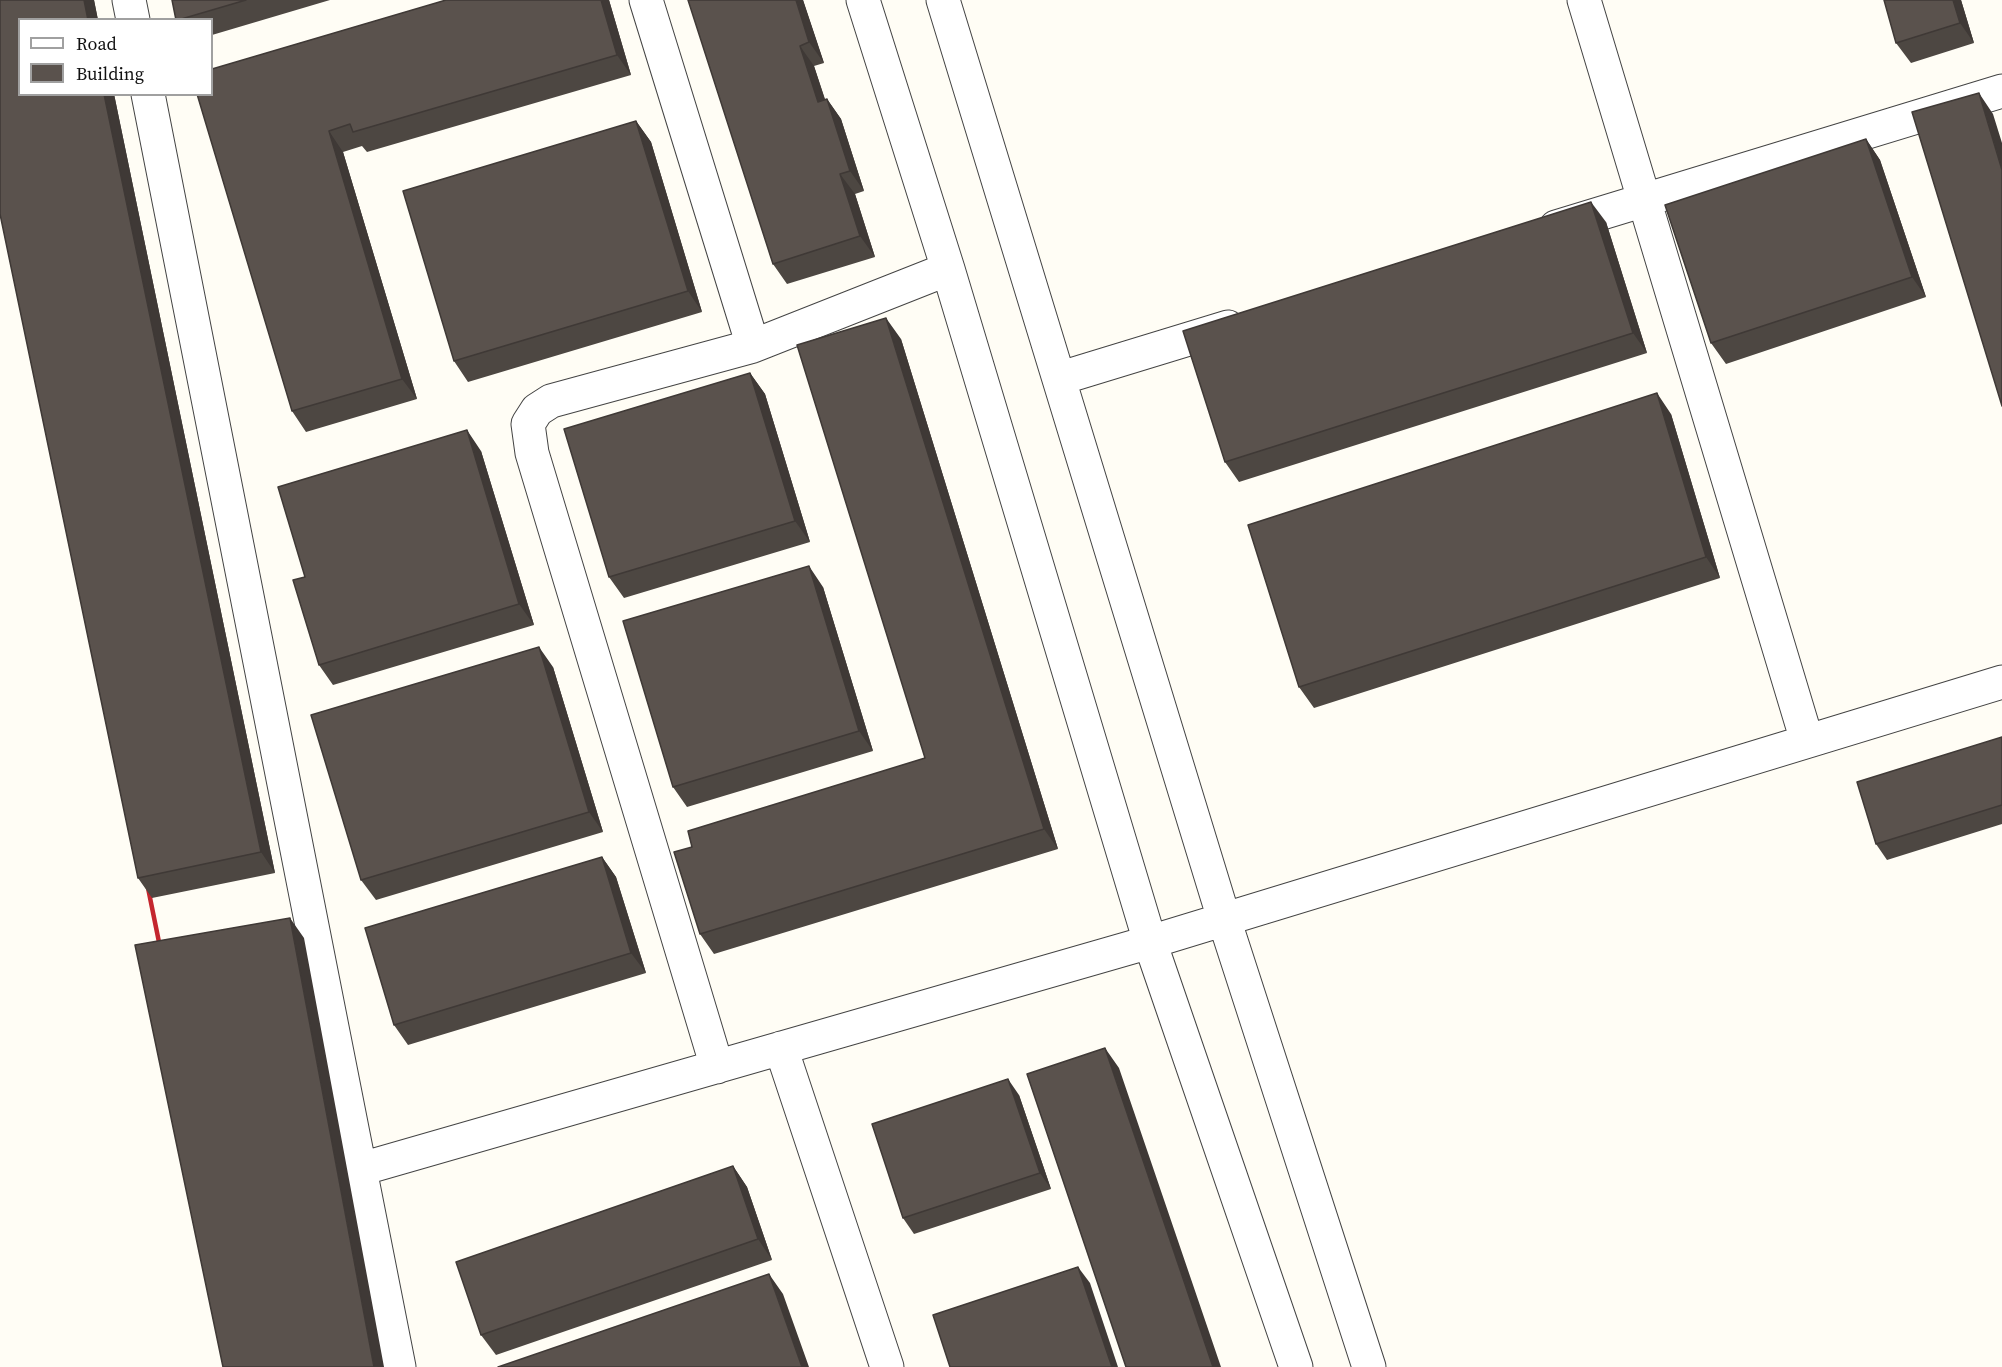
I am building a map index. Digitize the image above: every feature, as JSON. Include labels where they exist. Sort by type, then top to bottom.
[{"type":"street","points":[[129,0],[133,18]]},
{"type":"street","points":[[646,0],[753,346]]},
{"type":"street","points":[[863,0],[948,269],[1150,942],[1296,1367]]},
{"type":"street","points":[[943,0],[1061,378],[1224,919],[1369,1367]]},
{"type":"street","points":[[1584,0],[1807,741]]},
{"type":"street","points":[[1530,235],[2002,91]]},
{"type":"street","points":[[148,96],[399,1367]]},
{"type":"street","points":[[717,1067],[532,453],[528,424],[537,410],[550,401],[753,346],[948,269]]},
{"type":"street","points":[[1061,378],[1255,319]]},
{"type":"street","points":[[361,1169],[1150,942],[2002,682]]},
{"type":"street","points":[[781,1048],[887,1367]]},
{"type":"building","points":[[0,0],[84,0],[88,18],[18,18],[18,96],[104,96],[261,852],[138,878],[0,214]]},
{"type":"building","points":[[172,0],[246,0],[185,18],[176,18]]},
{"type":"building","points":[[446,0],[601,0],[617,55],[353,132],[350,124],[329,131],[402,379],[292,411],[198,96],[213,96],[213,69]]},
{"type":"building","points":[[688,0],[796,0],[809,42],[800,46],[818,102],[827,99],[850,171],[840,174],[860,236],[773,264]]},
{"type":"building","points":[[1884,0],[1953,0],[1960,23],[1896,43]]},
{"type":"building","points":[[1979,93],[2002,170],[2002,406],[1912,112]]},
{"type":"building","points":[[636,121],[688,291],[454,361],[403,191]]},
{"type":"building","points":[[1866,139],[1912,277],[1711,343],[1665,205]]},
{"type":"building","points":[[1591,202],[1633,333],[1225,462],[1183,331]]},
{"type":"building","points":[[886,318],[1044,829],[700,934],[674,852],[692,847],[688,831],[925,758],[797,345]]},
{"type":"building","points":[[750,373],[795,521],[609,577],[564,429]]},
{"type":"building","points":[[1657,393],[1706,557],[1299,687],[1248,525]]},
{"type":"building","points":[[467,430],[519,604],[319,665],[293,580],[305,577],[278,487]]},
{"type":"building","points":[[809,566],[859,731],[673,787],[623,621]]},
{"type":"building","points":[[539,647],[589,812],[361,880],[311,715]]},
{"type":"building","points":[[2002,737],[2002,805],[1876,844],[1857,782]]},
{"type":"building","points":[[602,857],[631,953],[394,1025],[365,928]]},
{"type":"building","points":[[290,918],[374,1367],[223,1367],[135,945]]},
{"type":"building","points":[[1105,1048],[1213,1367],[1126,1367],[1027,1074]]},
{"type":"building","points":[[1008,1079],[1040,1173],[903,1218],[872,1124]]},
{"type":"building","points":[[733,1166],[758,1239],[481,1335],[456,1262]]},
{"type":"building","points":[[1078,1267],[1112,1367],[950,1367],[933,1315]]},
{"type":"building","points":[[769,1274],[802,1367],[498,1367]]},
{"type":"railway","points":[[146,878],[162,957]]}]
